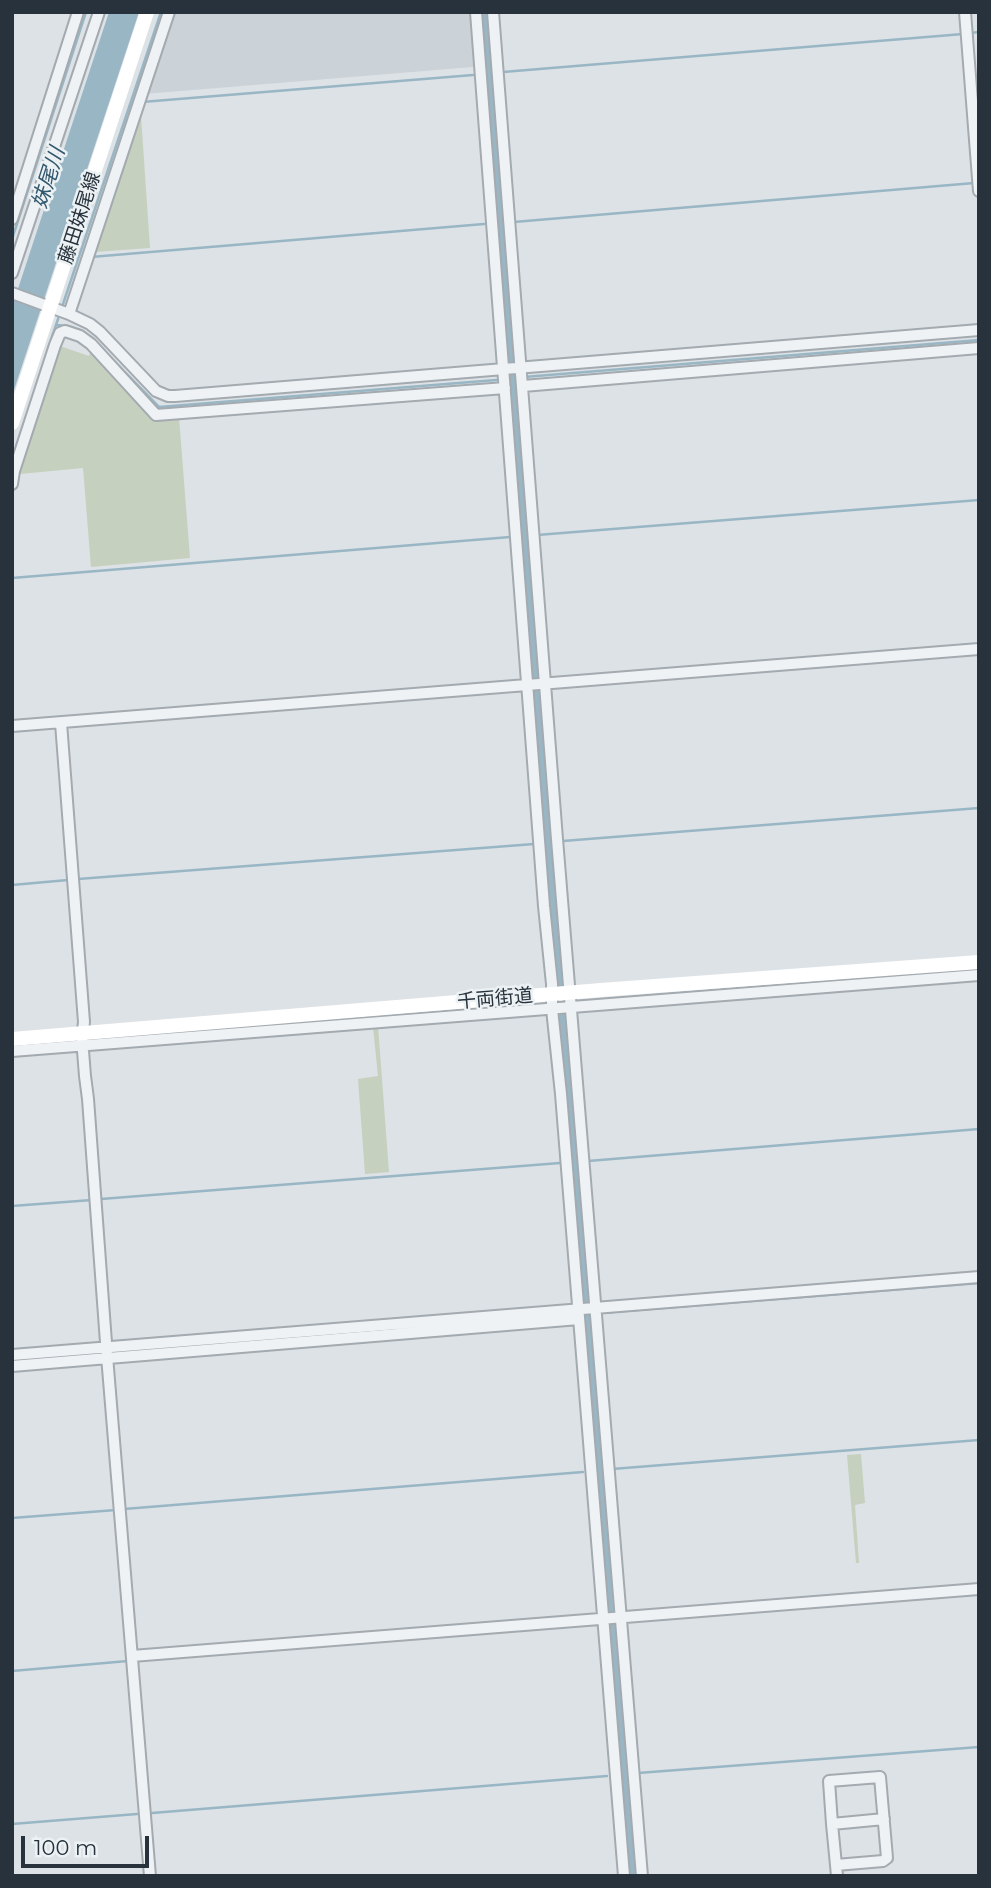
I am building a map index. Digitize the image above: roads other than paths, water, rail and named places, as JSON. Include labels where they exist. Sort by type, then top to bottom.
[{"type":"street","points":[[12,219],[78,12]]},
{"type":"street","points":[[12,273],[99,12]]},
{"type":"street","points":[[58,310],[88,256],[139,101],[154,21],[169,12]]},
{"type":"street","points":[[476,12],[487,69],[517,374]]},
{"type":"street","points":[[493,12],[501,218],[517,374],[549,839],[552,1002],[577,1165],[616,1619],[625,1770],[624,1876]]},
{"type":"street","points":[[965,12],[979,191]]},
{"type":"street","name":"藤田妹尾線","points":[[12,423],[58,310],[154,21]]},
{"type":"street","points":[[12,293],[94,327],[106,350],[156,415],[269,398],[979,330]]},
{"type":"street","points":[[12,484],[60,333],[65,331],[106,350],[168,396],[269,398],[505,388],[517,374],[979,348]]},
{"type":"street","points":[[505,388],[528,530],[549,839],[571,1000],[577,1165],[616,1619],[625,1770],[642,1876]]},
{"type":"street","points":[[12,726],[979,649]]},
{"type":"street","points":[[61,723],[106,1353],[149,1876]]},
{"type":"street","name":"千両街道","points":[[12,1039],[83,1040],[552,1002],[979,962]]},
{"type":"street","points":[[571,1000],[979,975]]},
{"type":"street","points":[[12,1051],[83,1040]]},
{"type":"street","points":[[12,1366],[106,1353],[979,1277]]},
{"type":"street","points":[[12,1355],[106,1353]]},
{"type":"street","points":[[132,1656],[979,1589]]},
{"type":"street","points":[[880,1777],[887,1858],[836,1871],[832,1824],[829,1781],[880,1777]]},
{"type":"street","points":[[832,1824],[884,1819]]},
{"type":"water","name":"妹尾川","points":[[109,12],[139,12],[12,396],[12,307]]},
{"type":"waterway","points":[[12,239],[86,12]]},
{"type":"waterway","points":[[62,307],[161,12]]},
{"type":"waterway","points":[[486,12],[561,982]]},
{"type":"waterway","points":[[970,33],[979,32]]},
{"type":"waterway","points":[[503,72],[963,34]]},
{"type":"waterway","points":[[142,102],[473,75]]},
{"type":"waterway","points":[[514,222],[974,183]]},
{"type":"waterway","points":[[91,257],[484,224]]},
{"type":"waterway","points":[[51,340],[60,313]]},
{"type":"waterway","points":[[56,325],[80,330]]},
{"type":"waterway","points":[[524,377],[979,340]]},
{"type":"waterway","points":[[106,353],[159,407],[496,380]]},
{"type":"waterway","points":[[13,457],[21,433]]},
{"type":"waterway","points":[[537,535],[979,500]]},
{"type":"waterway","points":[[12,578],[510,537]]},
{"type":"waterway","points":[[563,841],[979,808]]},
{"type":"waterway","points":[[78,879],[534,844]]},
{"type":"waterway","points":[[12,885],[68,880]]},
{"type":"waterway","points":[[565,1021],[635,1876]]},
{"type":"waterway","points":[[588,1161],[979,1129]]},
{"type":"waterway","points":[[101,1199],[560,1163]]},
{"type":"waterway","points":[[12,1206],[92,1200]]},
{"type":"waterway","points":[[600,1313],[979,1283]]},
{"type":"waterway","points":[[612,1469],[979,1440]]},
{"type":"waterway","points":[[124,1509],[583,1472]]},
{"type":"waterway","points":[[12,1518],[116,1510]]},
{"type":"waterway","points":[[12,1671],[128,1661]]},
{"type":"waterway","points":[[638,1773],[979,1747]]},
{"type":"waterway","points":[[152,1813],[607,1776]]},
{"type":"waterway","points":[[12,1824],[137,1814]]}]
